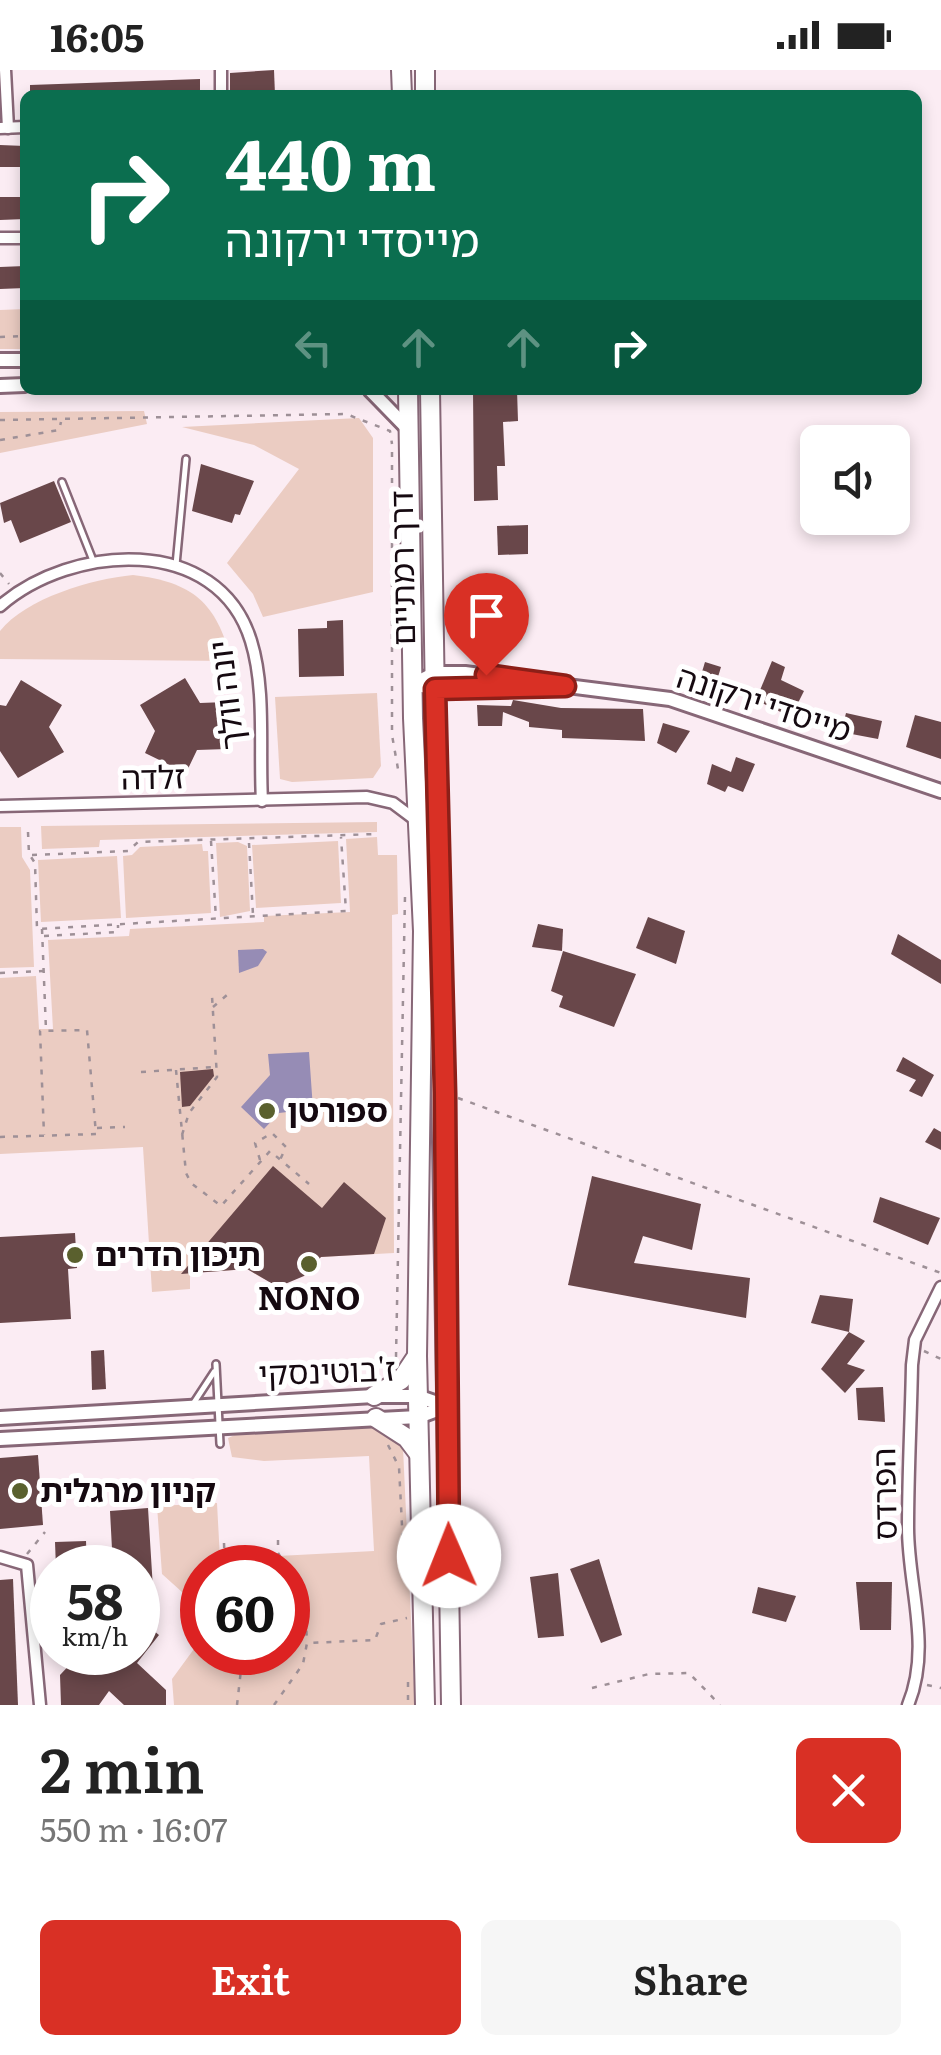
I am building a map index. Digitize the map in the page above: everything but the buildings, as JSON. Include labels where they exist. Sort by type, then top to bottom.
[{"type":"main road","name":"דרך רמתיים","points":[[408,395],[412,684],[423,932],[418,1417]]},
{"type":"main road","name":"דרך רמתיים","points":[[430,395],[445,1093],[451,1705]]},
{"type":"main road","points":[[374,1396],[401,1380],[417,1356]]},
{"type":"main road","points":[[418,1417],[425,1705]]},
{"type":"main road","points":[[376,1418],[419,1454]]},
{"type":"street","points":[[4,128],[6,70]]},
{"type":"street","points":[[376,395],[400,416],[408,431]]},
{"type":"street","name":"יונה וולך","points":[[0,606],[17,594],[94,564],[140,558],[176,565],[203,576],[241,615],[252,642],[262,801]]},
{"type":"street","name":"מייסדי ירקונה","points":[[412,684],[435,681],[565,686],[670,699],[941,791]]},
{"type":"street","name":"זלדה","points":[[0,806],[367,797],[393,803],[419,823]]},
{"type":"street","name":"הפרדס","points":[[908,1705],[916,1682],[919,1642],[908,1532],[914,1346],[941,1287]]},
{"type":"street","name":"ז'בוטינסקי","points":[[0,1418],[374,1396],[417,1396],[446,1406]]},
{"type":"street","name":"ז'בוטינסקי","points":[[0,1439],[418,1417],[446,1406]]},
{"type":"street","points":[[1,1557],[27,1565],[40,1705]]},
{"type":"lane","points":[[176,565],[186,458]]},
{"type":"lane","points":[[62,482],[94,564]]},
{"type":"lane","points":[[192,1405],[208,1384],[216,1364],[220,1444]]},
{"type":"path","points":[[0,420],[346,414],[390,431],[392,735],[399,770]]},
{"type":"path","points":[[0,440],[59,430],[62,420]]},
{"type":"path","points":[[0,573],[17,594]]},
{"type":"path","points":[[28,832],[30,855],[35,863],[36,929],[346,910],[341,837]]},
{"type":"path","points":[[30,855],[128,851],[138,842],[249,842],[377,834]]},
{"type":"path","points":[[211,840],[216,920]]},
{"type":"path","points":[[249,842],[254,915]]},
{"type":"path","points":[[401,1380],[390,1368],[398,1354],[404,885]]},
{"type":"path","points":[[42,936],[118,932],[118,925]]},
{"type":"path","points":[[42,929],[46,1031]]},
{"type":"path","points":[[0,973],[44,971]]},
{"type":"path","points":[[213,1008],[227,995]]},
{"type":"path","points":[[181,1142],[191,1111],[217,1077],[212,996]]},
{"type":"path","points":[[0,1137],[96,1134],[88,1030],[40,1031],[44,1135]]},
{"type":"path","points":[[141,1072],[217,1067]]},
{"type":"path","points":[[176,1070],[181,1142],[191,1183],[221,1206],[270,1151],[309,1184]]},
{"type":"path","points":[[445,1093],[941,1274]]},
{"type":"path","points":[[179,1112],[191,1111]]},
{"type":"path","points":[[96,1128],[125,1128]]},
{"type":"path","points":[[261,1161],[255,1153],[255,1143],[267,1133],[284,1142],[280,1160]]},
{"type":"path","points":[[914,1346],[941,1360]]},
{"type":"path","points":[[396,1431],[388,1447],[399,1468],[406,1599]]},
{"type":"path","points":[[19,1562],[46,1532]]},
{"type":"path","points":[[278,1540],[278,1545]]},
{"type":"path","points":[[310,1642],[375,1640],[382,1624],[423,1614]]},
{"type":"path","points":[[408,1670],[408,1705]]},
{"type":"path","points":[[592,1688],[649,1674],[689,1673],[720,1705]]},
{"type":"path","points":[[237,1705],[240,1675]]},
{"type":"path","points":[[274,1705],[295,1675]]},
{"type":"path","points":[[916,1682],[941,1688]]},
{"type":"shaded area","points":[[20,309],[20,349],[0,349],[0,310]]},
{"type":"shaded area","points":[[144,411],[147,424],[0,453],[0,412]]},
{"type":"shaded area","points":[[359,418],[373,438],[373,592],[263,617],[253,594],[227,563],[299,469],[254,445],[182,427]]},
{"type":"shaded area","points":[[133,575],[171,583],[199,599],[218,624],[231,661],[0,659],[0,631],[26,609],[61,592]]},
{"type":"shaded area","points":[[377,693],[381,766],[373,778],[292,782],[280,779],[275,697]]},
{"type":"shaded area","points":[[377,822],[377,832],[100,840],[99,847],[42,849],[41,826]]},
{"type":"shaded area","points":[[0,827],[21,827],[22,857],[30,870],[34,967],[0,968]]},
{"type":"shaded area","name":"ספורטן","points":[[377,837],[378,855],[397,855],[398,914],[392,915],[394,1253],[321,1257],[302,1275],[283,1282],[264,1279],[242,1264],[234,1265],[234,1270],[190,1273],[190,1289],[152,1292],[143,1147],[0,1154],[0,978],[36,976],[39,1029],[53,1029],[48,940],[129,936],[130,929],[264,922],[264,916],[350,912],[346,839]]},
{"type":"shaded area","points":[[338,841],[341,903],[256,908],[252,845]]},
{"type":"shaded area","points":[[238,842],[247,846],[250,911],[220,917],[216,843]]},
{"type":"shaded area","points":[[202,844],[203,851],[208,851],[211,913],[126,918],[123,856],[132,855],[140,847]]},
{"type":"shaded area","points":[[117,856],[121,918],[41,922],[38,860]]},
{"type":"shaded area","points":[[238,950],[267,952],[258,966],[239,973]]},
{"type":"shaded area","points":[[309,1052],[313,1109],[279,1113],[264,1129],[241,1107],[270,1075],[268,1054]]},
{"type":"shaded area","points":[[375,1428],[385,1431],[403,1448],[415,1705],[174,1705],[172,1679],[180,1668],[180,1675],[310,1675],[310,1554],[374,1551],[369,1456],[264,1461],[232,1457],[228,1438],[244,1431]]},
{"type":"shaded area","points":[[217,1503],[219,1545],[180,1545],[180,1590],[162,1574],[157,1506]]},
{"type":"place","name":"ספורטן","points":[[267,1111]]},
{"type":"place","name":"תיכון הדרים","points":[[75,1255]]},
{"type":"place","name":"NONO","points":[[309,1264]]},
{"type":"place","name":"קניון מרגלית","points":[[20,1491]]},
{"type":"route","points":[[449,1556],[445,1093],[435,689],[565,686],[486,675]]}]
